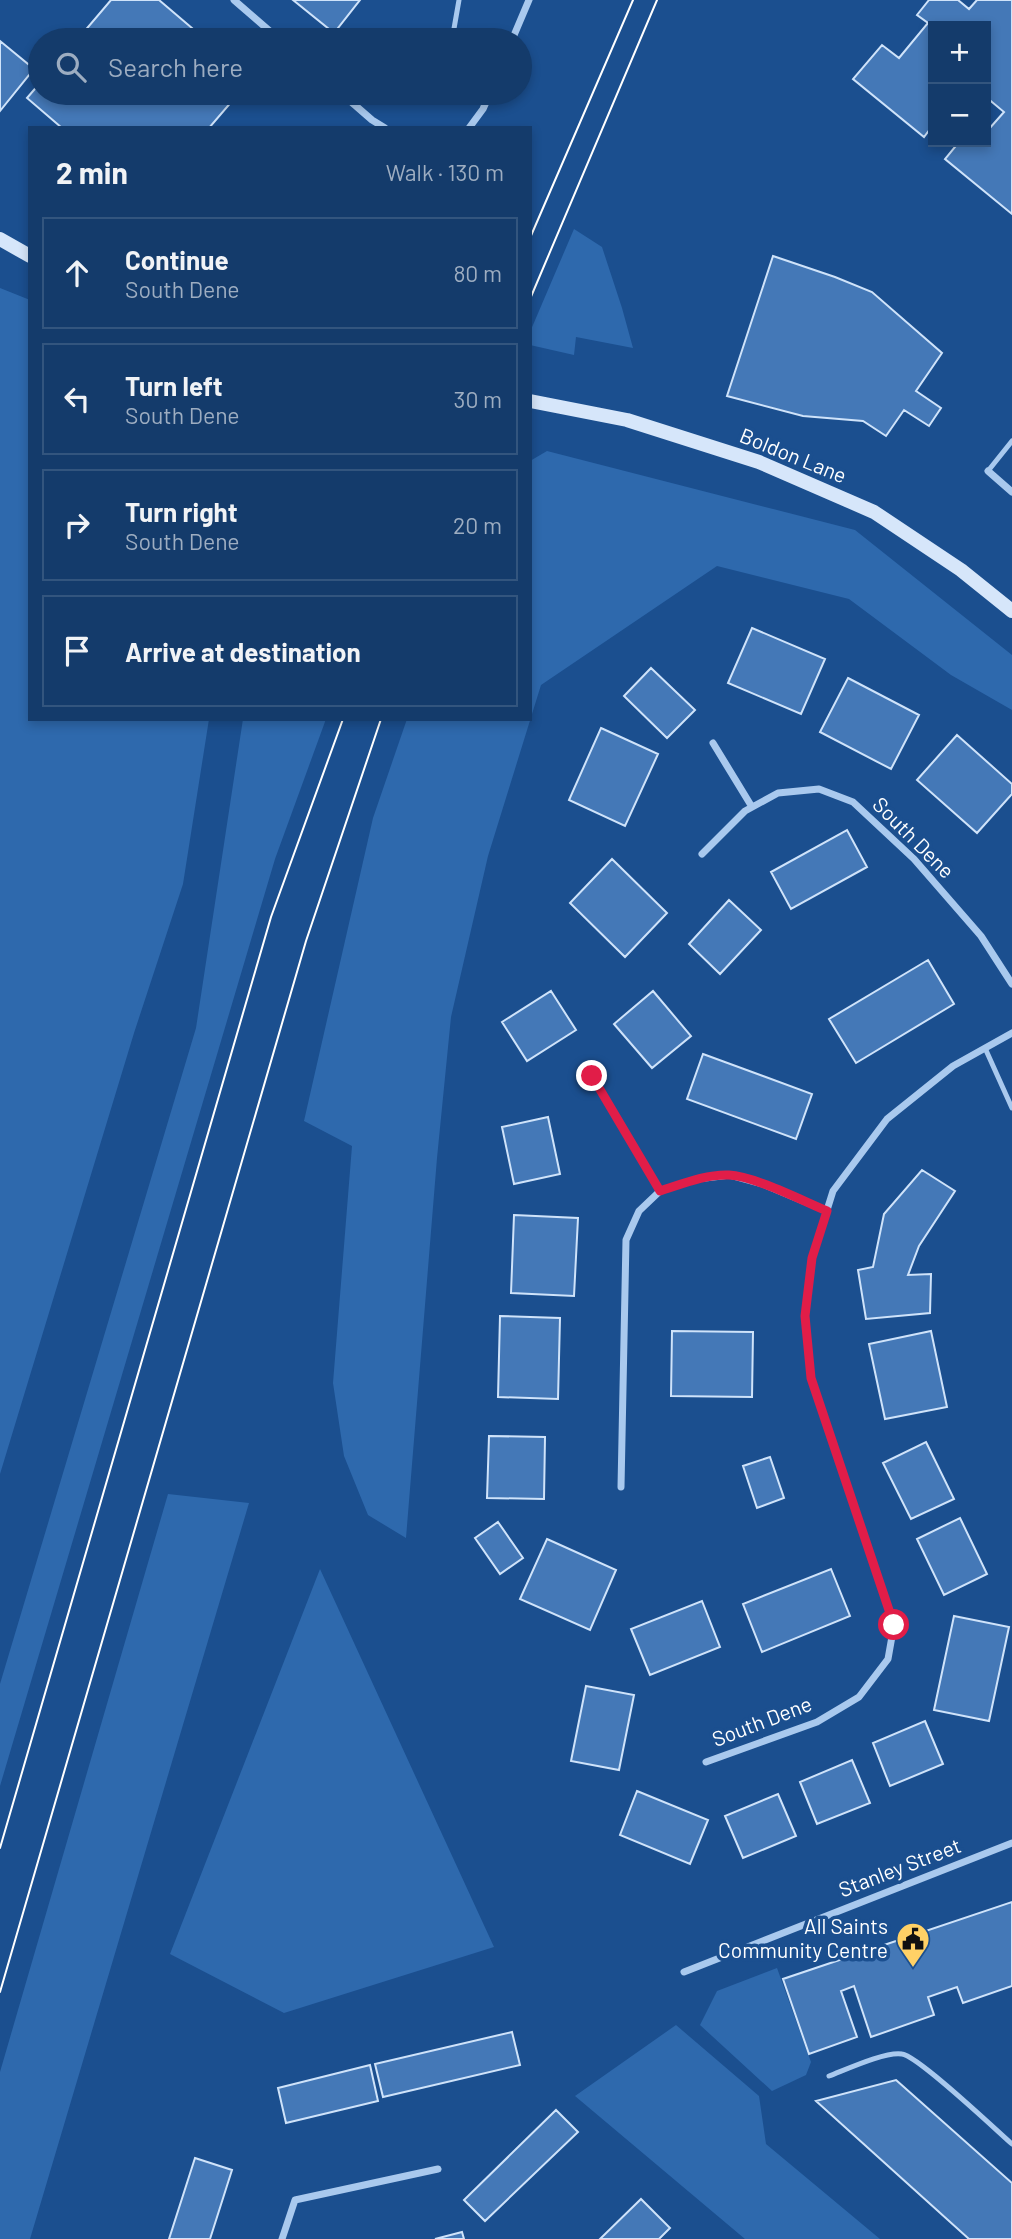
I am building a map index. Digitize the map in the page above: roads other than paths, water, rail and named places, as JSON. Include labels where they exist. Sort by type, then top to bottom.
[{"type":"main road","points":[[0,239],[28,255]]},
{"type":"main road","name":"Boldon Lane","points":[[532,401],[627,420],[759,461],[874,512],[961,570],[1012,611]]},
{"type":"street","points":[[234,0],[266,28]]},
{"type":"street","points":[[517,28],[529,0]]},
{"type":"street","points":[[355,105],[382,126]]},
{"type":"street","points":[[470,126],[485,105]]},
{"type":"street","points":[[988,471],[1012,492]]},
{"type":"street","points":[[713,743],[752,807]]},
{"type":"street","name":"South Dene","points":[[702,854],[745,811],[778,793],[819,789],[853,802],[914,859],[981,936],[1012,984]]},
{"type":"street","name":"South Dene","points":[[706,1762],[817,1722],[859,1697],[888,1659],[894,1625],[811,1378],[805,1316],[812,1258],[833,1191],[887,1119],[953,1066],[1012,1033]]},
{"type":"street","points":[[592,1076],[660,1191]]},
{"type":"street","points":[[621,1488],[626,1240],[639,1211],[660,1191],[697,1179],[730,1175],[764,1184],[827,1211]]},
{"type":"street","name":"Stanley Street","points":[[684,1972],[1012,1843]]},
{"type":"street","points":[[282,2239],[295,2200],[438,2169]]},
{"type":"lane","points":[[454,28],[458,0]]},
{"type":"lane","points":[[368,126],[372,120]]},
{"type":"lane","points":[[988,471],[1012,441]]},
{"type":"lane","points":[[985,1048],[1012,1108]]},
{"type":"lane","points":[[829,2076],[882,2056],[903,2053],[923,2066],[1012,2144]]},
{"type":"tram line","points":[[532,233],[633,0]]},
{"type":"tram line","points":[[532,294],[657,0]]},
{"type":"tram line","points":[[0,1848],[271,917],[342,721]]},
{"type":"tram line","points":[[0,1992],[306,941],[380,721]]},
{"type":"place","name":"All Saints Community Centre","points":[[913,1969]]}]
